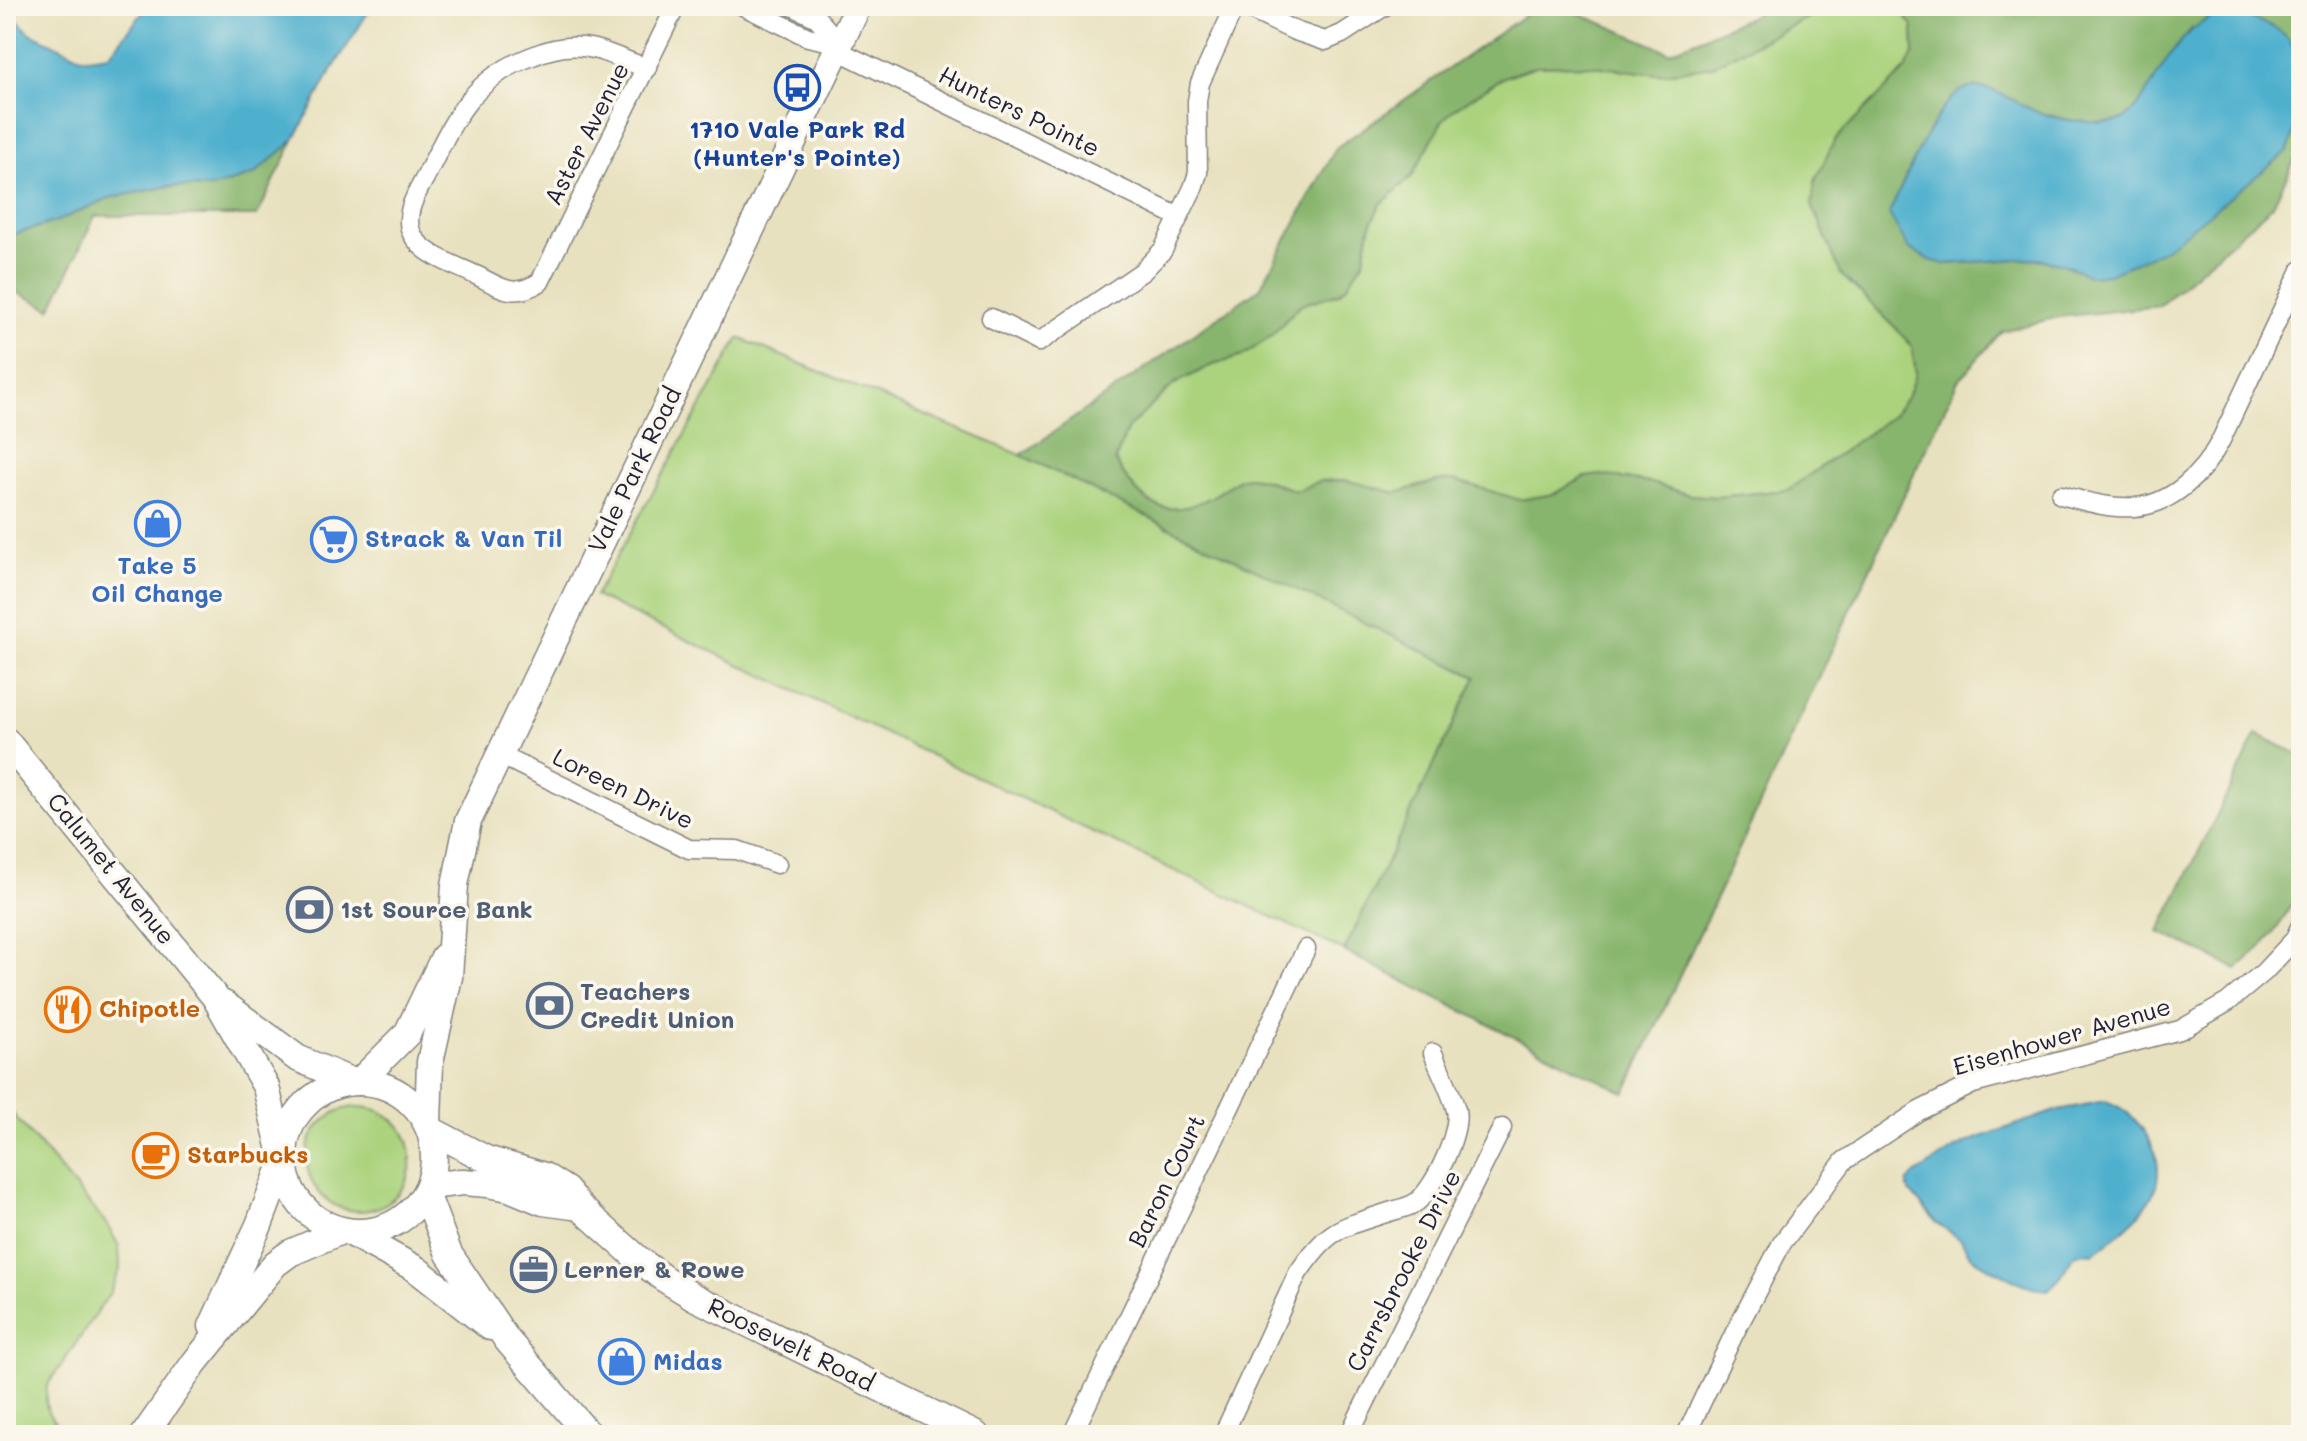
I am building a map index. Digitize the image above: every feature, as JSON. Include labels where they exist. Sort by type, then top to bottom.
[{"type":"main road","name":"Vale Park Road","points":[[429,1127],[430,1062],[449,977],[460,851],[468,821],[858,6]]},
{"type":"main road","name":"Calumet Avenue","points":[[6,741],[215,997],[266,1087],[282,1160]]},
{"type":"main road","name":"Vale Park Road","points":[[356,1082],[407,1034],[450,947]]},
{"type":"main road","name":"Calumet Avenue","points":[[215,997],[297,1058],[356,1082]]},
{"type":"main road","points":[[195,1362],[259,1225],[282,1160],[288,1131],[306,1103],[331,1088],[356,1082],[383,1086],[414,1106],[429,1127],[434,1157],[427,1190],[445,1247],[507,1340],[589,1435]]},
{"type":"main road","name":"Roosevelt Road","points":[[429,1127],[486,1159],[544,1176],[566,1190],[580,1207],[637,1258],[679,1289],[976,1435]]},
{"type":"main road","points":[[282,1160],[288,1185],[300,1205],[316,1220],[346,1232],[416,1269],[507,1340]]},
{"type":"main road","points":[[144,1435],[195,1362],[275,1264],[290,1253],[346,1232],[377,1228],[398,1220],[427,1190],[463,1182],[509,1188],[543,1202],[580,1207]]},
{"type":"street","name":"Aster Avenue","points":[[647,68],[584,47],[546,50],[493,76],[472,94],[455,118],[409,211],[412,234],[428,251],[507,291],[525,291],[540,282],[647,68],[676,6]]},
{"type":"street","points":[[743,6],[808,37],[838,47]]},
{"type":"street","points":[[792,6],[817,18],[838,47]]},
{"type":"street","points":[[991,318],[1039,342],[1143,271],[1163,250],[1198,173],[1197,101],[1200,83],[1235,6]]},
{"type":"street","points":[[1242,6],[1295,31],[1325,41],[1342,34],[1385,6]]},
{"type":"street","name":"Hunters Pointe","points":[[838,47],[1179,217]]},
{"type":"street","points":[[2061,495],[2102,505],[2133,508],[2160,500],[2180,489],[2197,474],[2220,442],[2301,270]]},
{"type":"street","name":"Loreen Drive","points":[[498,754],[689,849],[737,850],[777,864]]},
{"type":"street","name":"Eisenhower Avenue","points":[[1686,1435],[1782,1243],[1844,1161],[1919,1111],[1973,1084],[2180,1030],[2228,1002],[2264,972],[2294,940],[2301,925]]},
{"type":"street","name":"Baron Court","points":[[1072,1435],[1306,949]]},
{"type":"street","points":[[1223,1435],[1298,1273],[1313,1251],[1338,1230],[1414,1204],[1426,1194],[1436,1176],[1456,1130],[1456,1112],[1433,1053]]},
{"type":"street","name":"Carrsbrooke Drive","points":[[1349,1435],[1502,1128]]},
{"type":"green space","points":[[1538,6],[1562,6],[1669,52],[1754,15],[1767,6],[1830,6],[1712,66],[1657,74],[1585,65],[1536,66],[1504,77],[1454,109],[1442,121],[1412,176],[1380,205],[1370,227],[1364,260],[1346,287],[1339,293],[1300,305],[1269,338],[1242,356],[1210,366],[1174,384],[1128,428],[1115,460],[1134,489],[1145,499],[1168,508],[1182,508],[1248,477],[1297,491],[1320,481],[1345,480],[1396,493],[1437,481],[1454,480],[1520,500],[1554,494],[1585,477],[1601,475],[1652,483],[1690,495],[1716,497],[1788,490],[1891,417],[1907,397],[1916,373],[1912,347],[1841,274],[1812,205],[1815,181],[1834,141],[1906,69],[1914,52],[1913,26],[1897,6],[2301,6],[2301,84],[2294,44],[2191,28],[2138,106],[2124,119],[2109,124],[2088,123],[2034,111],[1945,264],[2032,258],[2060,263],[2092,276],[2297,128],[2301,93],[2301,147],[2273,205],[2159,306],[2059,317],[2002,331],[1957,382],[1625,1093],[1344,951],[1476,677],[1021,455],[1260,288],[1336,148]]},
{"type":"green space","points":[[1830,6],[1897,6],[1913,26],[1914,52],[1906,69],[1834,141],[1841,274],[1912,347],[1916,373],[1907,397],[1891,417],[1788,490],[1716,497],[1690,495],[1652,483],[1585,477],[1554,494],[1520,500],[1454,480],[1437,481],[1396,493],[1344,480],[1320,481],[1297,491],[1248,477],[1198,503],[1169,508],[1145,499],[1125,476],[1115,460],[1128,428],[1174,384],[1210,366],[1242,356],[1269,338],[1300,305],[1339,293],[1364,260],[1370,227],[1380,205],[1412,176],[1442,121],[1454,109],[1504,77],[1536,66],[1585,65],[1657,74],[1712,66]]},
{"type":"green space","points":[[294,140],[257,216],[95,216],[51,309],[6,287],[6,237],[57,221],[109,198],[169,186],[211,188],[253,175]]},
{"type":"green space","points":[[739,338],[1021,455],[1476,677],[1344,951],[595,596]]},
{"type":"green space","points":[[2257,734],[2301,756],[2301,888],[2280,924],[2261,948],[2237,969],[2159,932]]},
{"type":"green space","points":[[6,1106],[106,1223],[119,1246],[120,1269],[110,1293],[47,1386],[47,1410],[58,1425],[72,1435],[6,1435]]},
{"type":"green space","points":[[359,1107],[379,1111],[396,1122],[407,1139],[411,1159],[407,1179],[396,1196],[379,1207],[359,1211],[339,1207],[322,1196],[311,1179],[307,1159],[311,1139],[322,1122],[339,1111]]},
{"type":"water","points":[[148,6],[376,6],[367,14],[329,75],[294,140],[253,175],[211,188],[169,186],[109,198],[57,221],[6,237],[6,9],[30,33],[87,58],[109,55]]},
{"type":"water","points":[[2235,12],[2275,28],[2293,46],[2299,91],[2292,139],[2288,151],[2165,249],[2109,274],[2092,276],[2060,263],[2032,258],[1945,264],[1908,248],[1889,214],[1932,125],[1954,96],[1965,89],[1983,88],[2055,117],[2082,122],[2116,122],[2127,117],[2138,106],[2166,61],[2189,33],[2202,22]]},
{"type":"water","points":[[2105,1101],[2127,1113],[2144,1131],[2154,1151],[2158,1169],[2156,1186],[2149,1201],[2125,1229],[2094,1253],[2074,1255],[2048,1290],[2032,1288],[1970,1256],[1961,1240],[1936,1222],[1907,1188],[1913,1176],[1955,1148],[2058,1110]]},
{"type":"place","name":"1710 Vale Park Rd (Hunter's Pointe)","points":[[797,88]]},
{"type":"place","name":"Take 5 Oil Change","points":[[157,524]]},
{"type":"place","name":"Strack & Van Til","points":[[334,539]]},
{"type":"place","name":"1st Source Bank","points":[[309,910]]},
{"type":"place","name":"Teachers Credit Union","points":[[549,1006]]},
{"type":"place","name":"Chipotle","points":[[68,1009]]},
{"type":"place","name":"Starbucks","points":[[156,1155]]},
{"type":"place","name":"Lerner & Rowe","points":[[533,1270]]},
{"type":"place","name":"Midas","points":[[622,1362]]}]
